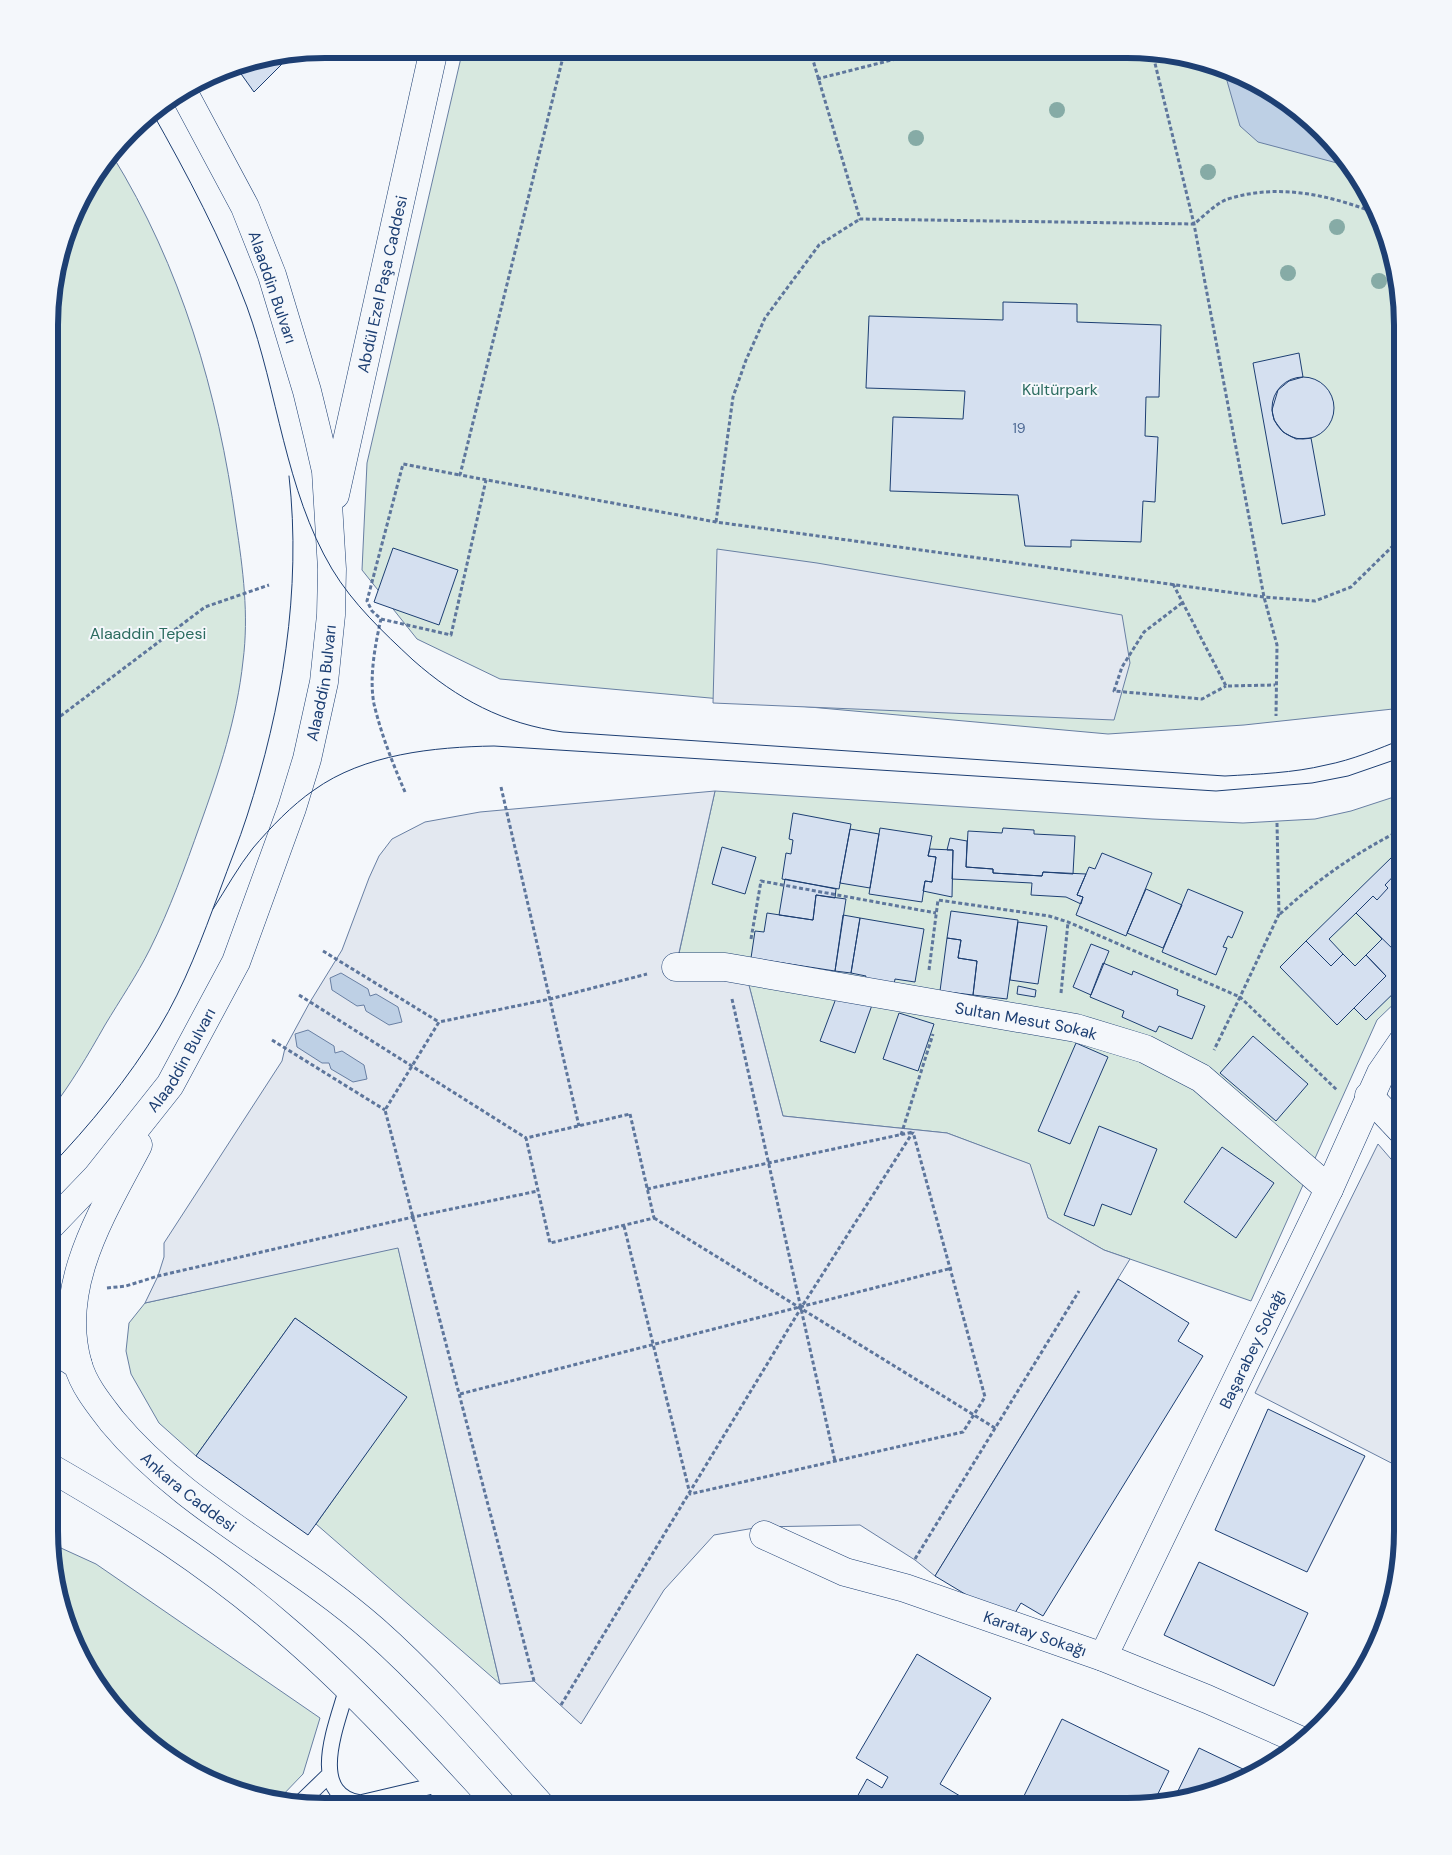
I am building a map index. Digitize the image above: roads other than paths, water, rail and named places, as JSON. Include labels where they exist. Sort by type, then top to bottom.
[{"type":"main road","name":"Abdül Ezel Paşa Caddesi","points":[[330,518],[432,58]]},
{"type":"main road","name":"Alaaddin Bulvarı","points":[[57,1219],[97,1177],[170,1084],[236,962],[292,808],[307,759],[324,682],[331,615],[330,518],[326,471],[318,436],[304,381],[272,275],[245,208],[186,96]]},
{"type":"main road","name":"Sultan Mesut Sokak","points":[[676,967],[735,968],[1058,1025],[1094,1032],[1137,1046],[1201,1078],[1329,1190]]},
{"type":"main road","name":"Başarabey Sokağı","points":[[1103,1657],[1329,1190],[1381,1073],[1394,1054]]},
{"type":"main road","name":"Ankara Caddesi","points":[[170,1084],[99,1220],[79,1270],[72,1318],[78,1365],[86,1386],[102,1409],[138,1450],[194,1498],[372,1629],[405,1659],[534,1798]]},
{"type":"main road","points":[[1366,1105],[1394,1125]]},
{"type":"main road","points":[[57,1351],[78,1365]]},
{"type":"main road","points":[[57,1472],[123,1510],[200,1562],[282,1626],[347,1688],[454,1798]]},
{"type":"main road","name":"Karatay Sokağı","points":[[764,1536],[845,1572],[905,1588],[1103,1657],[1207,1699],[1295,1738]]},
{"type":"lane","points":[[344,1798],[332,1786],[329,1775],[332,1747],[347,1688]]},
{"type":"lane","points":[[306,1797],[329,1775]]},
{"type":"lane","points":[[381,1798],[441,1784]]},
{"type":"water","points":[[1226,77],[1261,93],[1290,113],[1316,136],[1340,164],[1258,142],[1240,126]]},
{"type":"water","points":[[341,973],[368,989],[370,996],[376,994],[398,1007],[402,1022],[389,1025],[366,1011],[364,1005],[357,1006],[332,990],[330,978]]},
{"type":"water","points":[[308,1030],[334,1046],[335,1053],[342,1051],[364,1065],[367,1079],[353,1082],[331,1069],[329,1063],[322,1063],[297,1047],[295,1034]]},
{"type":"tram line","points":[[156,118],[227,257],[247,307],[258,339],[303,507],[316,539],[332,569],[359,606],[413,660],[447,687],[482,708],[521,723],[563,732],[1225,776],[1276,773],[1314,768],[1355,757],[1394,743]]},
{"type":"tram line","points":[[57,1159],[94,1118],[121,1083],[147,1047],[168,1012],[200,943],[244,825],[270,733],[286,648],[293,562],[289,476]]},
{"type":"tram line","points":[[213,909],[253,848],[282,817],[314,790],[355,768],[400,755],[424,751],[494,746],[1216,791],[1312,783],[1348,776],[1394,760]]},
{"type":"park label","name":"Kültürpark","points":[[1060,389]]},
{"type":"park label","name":"Alaaddin Tepesi","points":[[148,633]]}]
